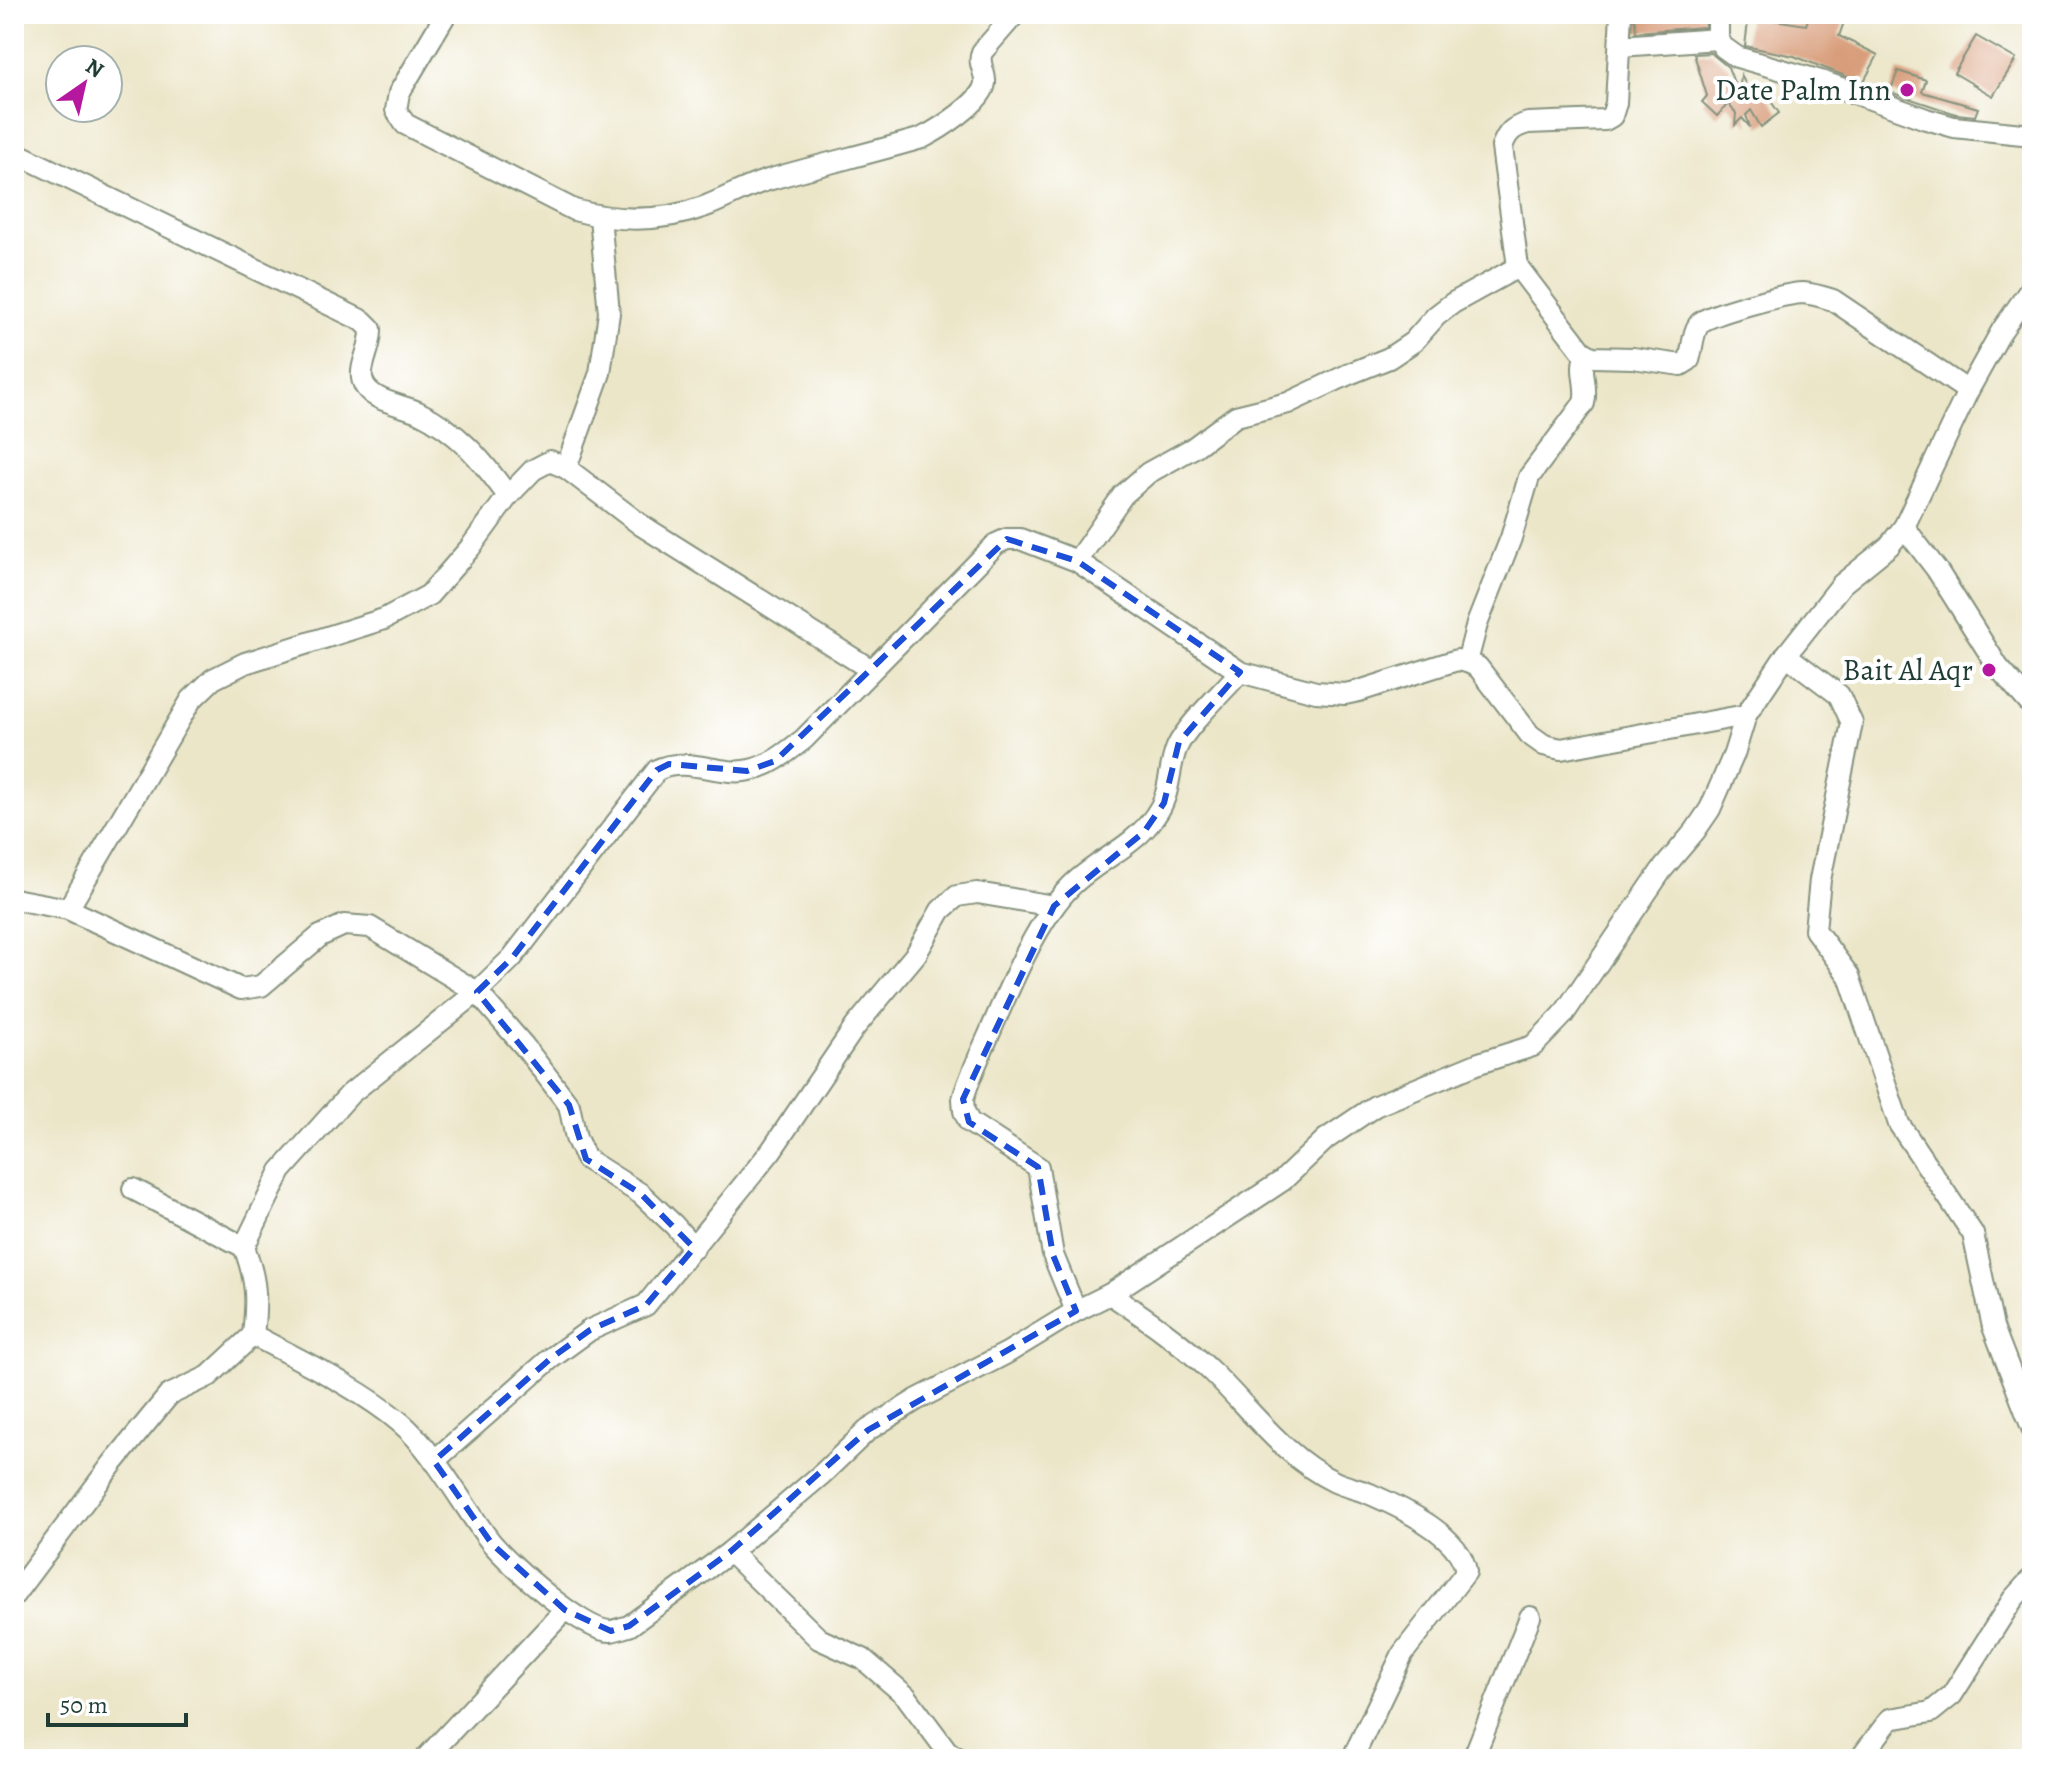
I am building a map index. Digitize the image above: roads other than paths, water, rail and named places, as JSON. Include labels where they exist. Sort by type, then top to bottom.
[{"type":"street","points":[[446,14],[399,93],[396,110],[405,124],[574,210],[600,217],[655,218],[708,205],[764,181],[922,138],[941,128],[983,90],[985,79],[979,59],[1015,14]]},
{"type":"street","points":[[1621,14],[1616,110],[1612,116],[1605,120],[1516,126],[1506,135],[1502,147],[1518,267],[1586,354],[1681,365],[1689,360],[1696,330],[1706,318],[1799,293],[1817,294],[1833,300],[1968,391]]},
{"type":"street","points":[[1718,14],[1718,39],[1737,57],[1821,81],[1926,119],[1983,132],[2032,135]]},
{"type":"street","points":[[1620,46],[1718,39]]},
{"type":"street","points":[[14,152],[363,321],[371,329],[372,343],[362,375],[365,386],[376,397],[417,412],[454,433],[480,457],[508,496]]},
{"type":"street","points":[[566,468],[600,373],[609,313],[600,217]]},
{"type":"street","points":[[1077,561],[1123,495],[1148,473],[1193,448],[1236,416],[1288,403],[1389,358],[1413,342],[1436,316],[1453,303],[1518,267]]},
{"type":"street","points":[[253,1335],[342,1383],[402,1424],[434,1461],[492,1544],[565,1610],[594,1627],[611,1631],[629,1626],[730,1552],[822,1474],[868,1430],[916,1400],[1110,1294],[1282,1181],[1326,1139],[1375,1106],[1479,1063],[1533,1046],[1563,1015],[1661,871],[1710,809],[1734,754],[1746,715],[1786,655],[1842,584],[1889,546],[1904,527],[1968,391],[2002,330],[2032,287]]},
{"type":"street","points":[[1467,662],[1477,624],[1511,538],[1529,477],[1584,403],[1587,392],[1582,368],[1586,354]]},
{"type":"street","points":[[68,909],[191,700],[213,679],[245,663],[384,619],[429,595],[470,548],[508,496],[533,470],[550,461],[566,468],[641,525],[870,669]]},
{"type":"street","points":[[1904,527],[1937,570],[1998,667],[2032,706]]},
{"type":"street","points":[[244,1247],[281,1171],[350,1094],[477,992],[512,958],[657,770],[669,764],[747,771],[775,761],[804,739],[996,544],[1007,539],[1020,539],[1077,561],[1240,672],[1316,692],[1345,694],[1447,663],[1467,662],[1478,667],[1530,735],[1544,745],[1561,749],[1746,715]]},
{"type":"street","points":[[1786,655],[1839,695],[1852,723],[1820,880],[1815,930],[1849,976],[1899,1124],[1973,1234],[1993,1327],[2032,1428]]},
{"type":"street","points":[[1076,1311],[1053,1255],[1038,1167],[969,1122],[963,1099],[1004,999],[1054,906],[1090,869],[1144,832],[1164,803],[1179,742],[1240,672]]},
{"type":"street","points":[[434,1461],[550,1359],[590,1330],[646,1305],[771,1151],[855,1027],[916,954],[941,910],[957,896],[977,893],[1054,906]]},
{"type":"street","points":[[14,899],[68,909],[241,989],[261,986],[320,936],[344,925],[370,927],[477,992],[569,1105],[576,1138],[586,1159],[641,1194],[694,1248]]},
{"type":"street","points":[[14,1595],[113,1463],[169,1395],[209,1376],[253,1335],[258,1298],[254,1272],[244,1247],[133,1189]]},
{"type":"street","points":[[1110,1294],[1176,1339],[1303,1463],[1336,1483],[1367,1492],[1413,1515],[1447,1539],[1465,1564],[1466,1572],[1403,1653],[1352,1759]]},
{"type":"street","points":[[730,1552],[819,1639],[863,1659],[906,1696],[947,1751],[959,1759]]},
{"type":"street","points":[[1860,1759],[1890,1719],[1931,1712],[1952,1695],[2013,1599],[2032,1578]]},
{"type":"street","points":[[425,1759],[565,1610]]},
{"type":"street","points":[[1473,1759],[1530,1617]]},
{"type":"place","name":"Date Palm Inn","points":[[1907,90]]},
{"type":"place","name":"Bait Al Aqr","points":[[1989,670]]}]
